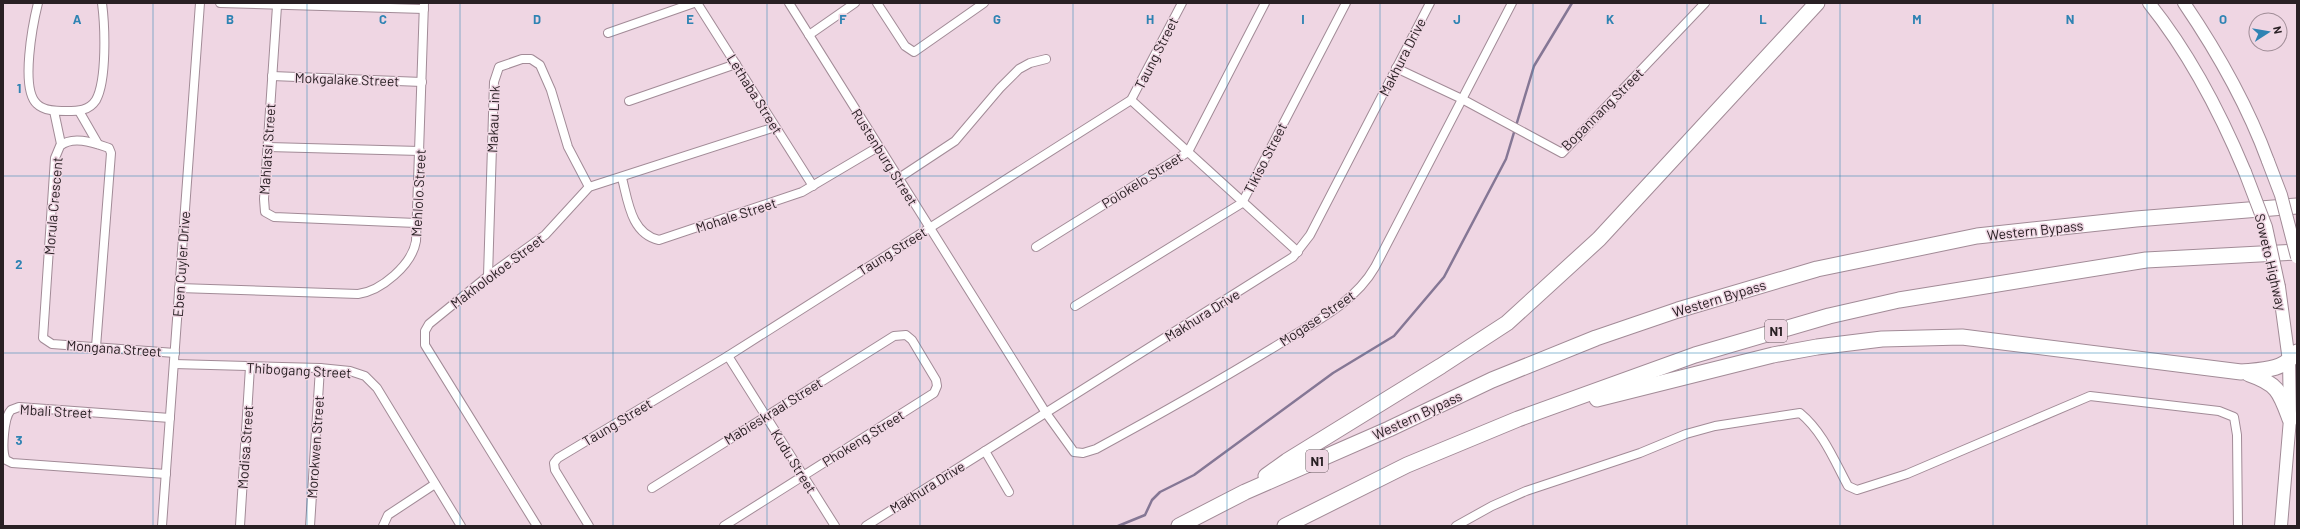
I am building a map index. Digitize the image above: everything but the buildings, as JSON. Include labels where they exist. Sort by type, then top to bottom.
[{"type":"highway","points":[[1762,61],[1812,3]]},
{"type":"highway","points":[[1245,492],[1287,461],[1442,366],[1507,323],[1598,239],[1762,61],[1818,3]]},
{"type":"highway","name":"Western Bypass","points":[[1179,526],[1245,492],[1389,429],[1492,380],[1596,338],[1678,310],[1817,269],[1977,236],[2136,219],[2297,206]]},
{"type":"highway","name":"N1","points":[[1286,526],[1407,465],[1518,419],[1695,355],[1829,316],[1878,305],[2024,279],[2146,260],[2297,252]]},
{"type":"highway","points":[[1518,419],[1773,355],[1817,347],[1882,339],[1962,337],[2241,372],[2269,381],[2276,387],[2290,419]]},
{"type":"highway","points":[[2241,372],[2271,370],[2293,357]]},
{"type":"main road","name":"Soweto Highway","points":[[2148,3],[2183,50],[2226,127],[2266,228],[2293,357],[2290,419],[2280,526]]},
{"type":"main road","name":"Soweto Highway","points":[[2184,3],[2209,41],[2241,97],[2281,195],[2297,257]]},
{"type":"street","points":[[38,3],[30,44],[30,88],[36,104],[54,111],[79,111],[92,105],[100,88],[105,37],[102,3]]},
{"type":"street","name":"Eben Cuyler Drive","points":[[162,526],[200,3]]},
{"type":"street","points":[[220,3],[277,6],[424,6]]},
{"type":"street","points":[[608,33],[695,3]]},
{"type":"street","name":"Lethaba Street","points":[[695,3],[736,64],[813,186]]},
{"type":"street","name":"Rustenburg Street","points":[[789,3],[1046,413]]},
{"type":"street","points":[[809,35],[855,3]]},
{"type":"street","points":[[877,3],[905,46],[914,52],[984,3]]},
{"type":"street","name":"Taung Street","points":[[589,526],[555,470],[554,463],[558,458],[728,356],[1131,100],[1182,3]]},
{"type":"street","name":"Polokelo Street","points":[[1036,247],[1188,152],[1265,3]]},
{"type":"street","name":"Tikiso Street","points":[[1075,306],[1242,203],[1346,3]]},
{"type":"street","name":"Makhura Drive","points":[[866,526],[1279,267],[1298,252],[1310,235],[1430,3]]},
{"type":"street","name":"Mogase Street","points":[[1046,413],[1074,452],[1083,453],[1096,449],[1202,391],[1350,298],[1369,277],[1375,267],[1512,3]]},
{"type":"street","name":"Bopannang Street","points":[[1396,68],[1462,99],[1562,153],[1705,3]]},
{"type":"street","name":"Mahlatsi Street","points":[[277,6],[264,203],[265,212],[271,216],[416,223]]},
{"type":"street","name":"Mehlolo Street","points":[[179,288],[358,294],[367,293],[378,286],[406,263],[415,247],[420,151],[424,6]]},
{"type":"street","name":"Makau Link","points":[[488,276],[494,82],[499,67],[522,59],[531,59],[540,65],[551,90],[568,147],[589,187]]},
{"type":"street","points":[[899,178],[952,144],[1000,88],[1020,69],[1030,62],[1046,59]]},
{"type":"street","points":[[629,101],[736,64]]},
{"type":"street","name":"Mokgalake Street","points":[[272,76],[422,82]]},
{"type":"street","points":[[1131,100],[1242,203],[1298,252]]},
{"type":"street","points":[[54,111],[61,144]]},
{"type":"street","points":[[79,111],[98,144],[109,148],[111,160],[96,347]]},
{"type":"street","points":[[589,187],[622,178],[775,127]]},
{"type":"street","name":"Morula Crescent","points":[[52,344],[46,341],[42,334],[55,158],[61,144],[76,140],[98,144]]},
{"type":"street","name":"Mohale Street","points":[[622,178],[636,225],[646,236],[659,240],[792,196],[813,186],[878,146]]},
{"type":"street","points":[[268,147],[420,151]]},
{"type":"street","name":"Makholokoe Street","points":[[538,526],[425,345],[425,330],[429,324],[488,276],[545,235],[589,187]]},
{"type":"street","name":"Phokeng Street","points":[[724,526],[934,394],[937,386],[936,380],[917,346],[906,335],[894,336]]},
{"type":"street","name":"Mabieskraal Street","points":[[652,488],[765,415],[894,336]]},
{"type":"street","name":"Mongana Street","points":[[52,344],[175,353]]},
{"type":"street","name":"Kudu Street","points":[[728,356],[834,526]]},
{"type":"street","name":"Thibogang Street","points":[[174,364],[320,368],[358,373],[370,380],[377,388],[461,526]]},
{"type":"street","name":"Modisa Street","points":[[240,526],[250,367]]},
{"type":"street","name":"Morokwen Street","points":[[310,526],[320,368]]},
{"type":"street","points":[[1456,526],[1492,506],[1526,491],[1640,453],[1686,434],[1714,426],[1800,413],[1812,423],[1824,440],[1848,486],[1857,490],[1907,474],[2090,396],[2219,411],[2234,417],[2237,434],[2238,526]]},
{"type":"street","name":"Mbali Street","points":[[166,474],[8,462],[4,454],[6,420],[11,410],[19,407],[170,418]]},
{"type":"street","points":[[985,451],[1009,492]]},
{"type":"street","points":[[382,526],[388,515],[435,484]]},
{"type":"waterway","points":[[1118,526],[1145,515],[1152,500],[1160,492],[1194,475],[1333,373],[1394,336],[1444,277],[1506,159],[1534,66],[1572,3]]}]
